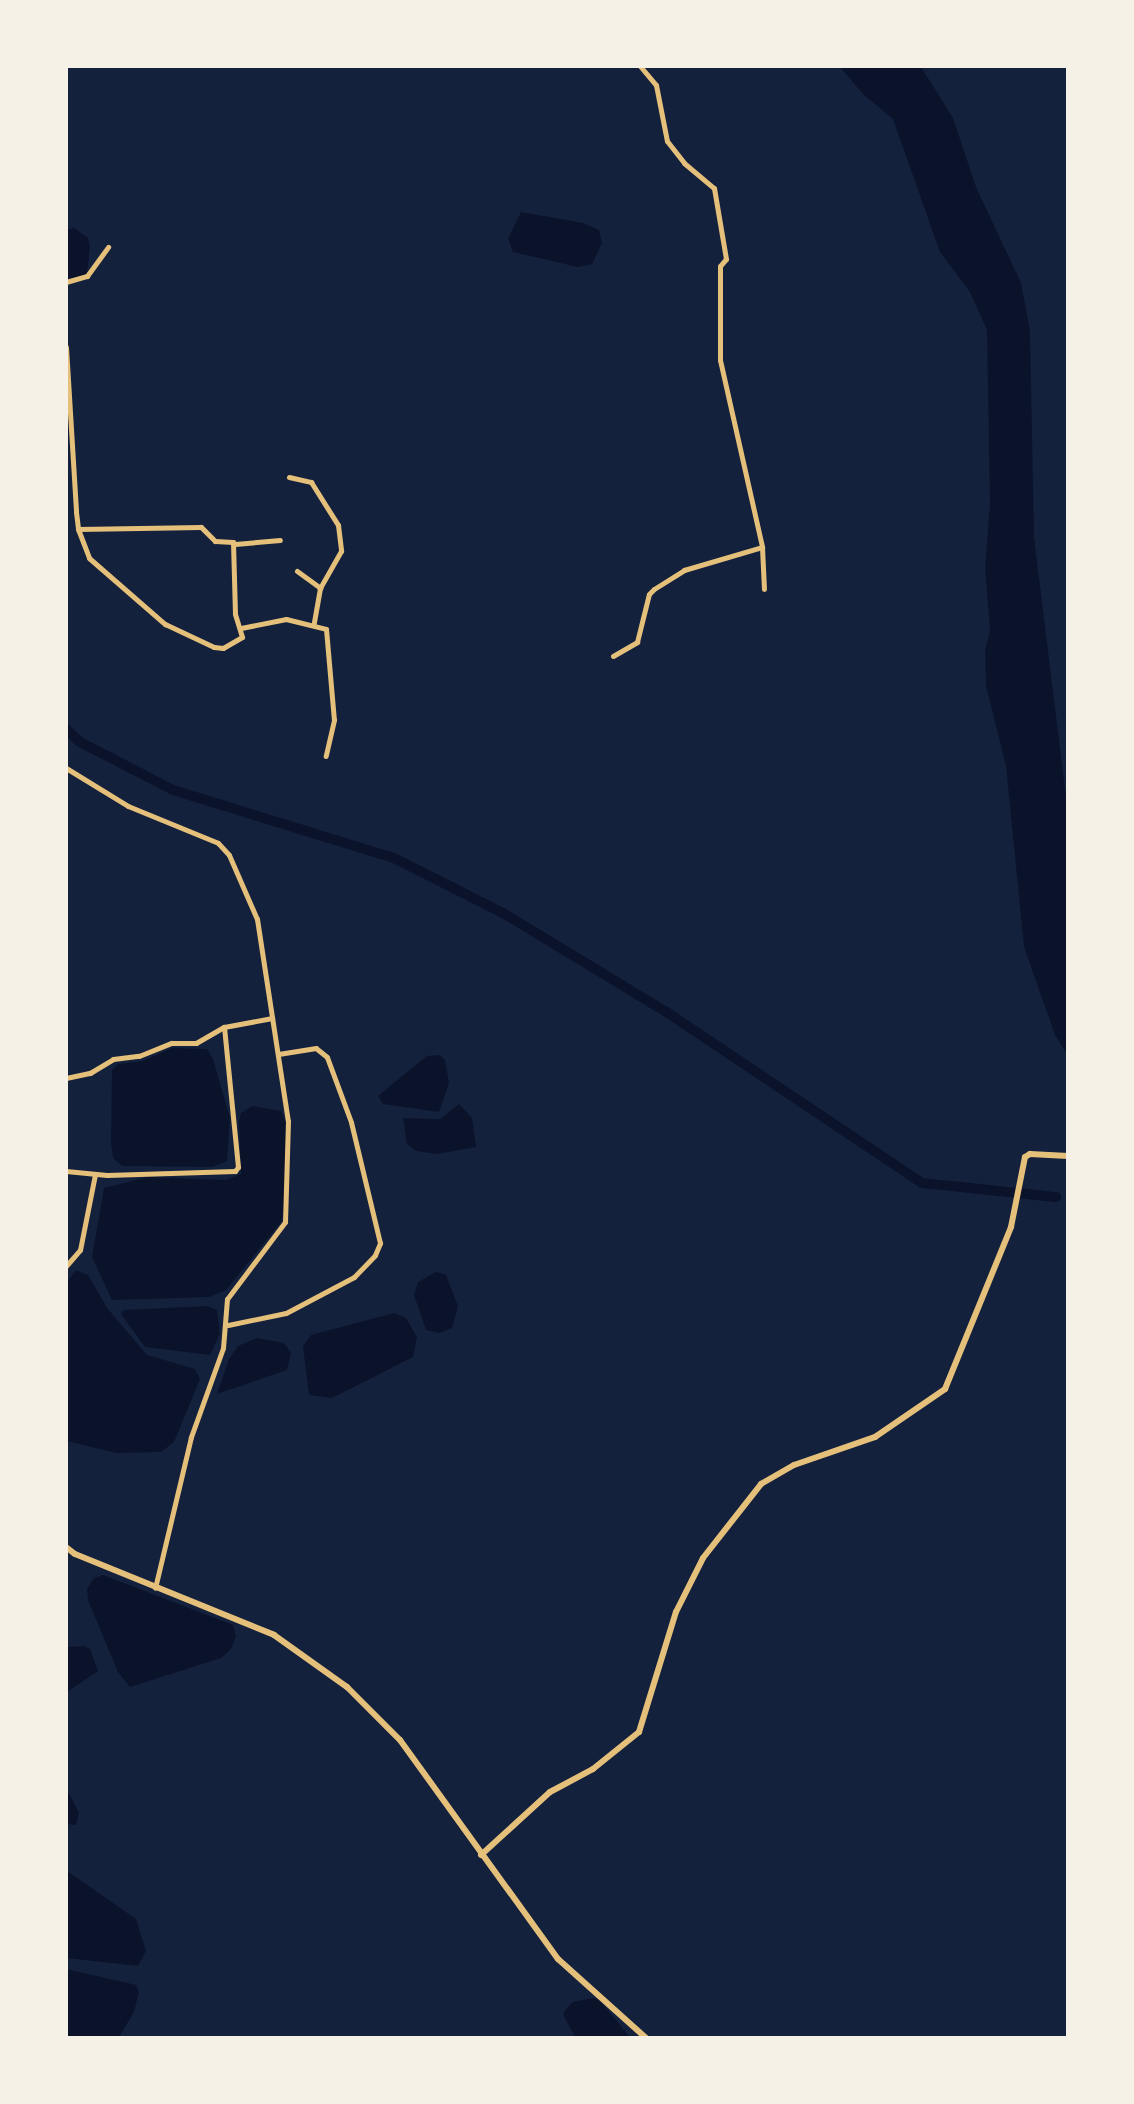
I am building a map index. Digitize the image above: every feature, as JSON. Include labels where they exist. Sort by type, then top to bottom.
[{"type":"street","points":[[640,66],[656,85],[667,141],[684,163],[714,188],[726,259],[720,267],[720,360],[762,547],[764,589]]},
{"type":"street","points":[[66,282],[87,276],[108,247]]},
{"type":"street","points":[[66,347],[78,529],[89,558],[165,624],[223,648],[242,637],[235,614],[235,544]]},
{"type":"street","points":[[289,477],[311,482],[338,525],[341,551],[320,588],[314,623]]},
{"type":"street","points":[[78,529],[201,527],[215,541],[235,544],[280,540]]},
{"type":"street","points":[[613,656],[637,642],[649,594],[654,589],[684,570],[762,547]]},
{"type":"street","points":[[297,571],[320,588]]},
{"type":"street","points":[[241,628],[286,620],[314,623],[329,634],[334,720],[326,756]]},
{"type":"street","points":[[66,768],[128,806],[224,848],[254,906],[278,1054],[290,1152],[285,1222],[227,1299],[228,1325],[169,1516],[155,1588]]},
{"type":"street","points":[[66,1078],[105,1067],[113,1059],[139,1056],[172,1043],[196,1043],[224,1027],[272,1018]]},
{"type":"street","points":[[66,1171],[95,1174],[235,1171],[238,1167],[224,1027]]},
{"type":"street","points":[[228,1325],[286,1313],[354,1277],[375,1255],[380,1242],[351,1122],[327,1057],[316,1048],[278,1054]]},
{"type":"street","points":[[481,1855],[551,1792],[593,1769],[639,1732],[676,1612],[704,1558],[761,1484],[794,1465],[875,1437],[946,1389],[1011,1227],[1019,1200],[1025,1157],[1030,1154],[1068,1156]]},
{"type":"street","points":[[66,1266],[80,1250],[95,1174]]},
{"type":"street","points":[[66,1546],[75,1554],[274,1635],[347,1687],[400,1741],[558,1959],[646,2038]]},
{"type":"water","points":[[840,67],[921,67],[953,118],[976,187],[1021,283],[1030,331],[1034,537],[1067,805],[1067,1054],[1055,1035],[1024,947],[1006,766],[986,686],[985,650],[990,631],[985,567],[990,504],[987,330],[970,292],[940,252],[893,119],[863,94]]},
{"type":"water","points":[[521,212],[583,223],[599,230],[602,243],[592,264],[578,267],[513,252],[508,239]]},
{"type":"water","points":[[74,228],[88,238],[90,247],[87,274],[74,279],[67,278],[66,230]]},
{"type":"water","points":[[172,1048],[207,1049],[213,1059],[230,1118],[227,1161],[212,1167],[122,1166],[113,1158],[111,1142],[112,1070],[118,1064],[143,1061]]},
{"type":"water","points":[[440,1055],[445,1060],[449,1083],[439,1112],[383,1104],[378,1096],[427,1056]]},
{"type":"water","points":[[459,1104],[472,1118],[476,1147],[437,1154],[416,1151],[407,1144],[403,1118],[440,1119]]},
{"type":"water","points":[[252,1106],[281,1111],[287,1126],[287,1192],[281,1222],[226,1290],[209,1297],[112,1300],[92,1257],[104,1188],[148,1177],[226,1180],[241,1174],[239,1121],[241,1113]]},
{"type":"water","points":[[76,1270],[88,1275],[107,1308],[147,1355],[195,1369],[200,1379],[174,1442],[161,1452],[116,1453],[67,1441],[67,1282]]},
{"type":"water","points":[[436,1272],[446,1275],[458,1306],[452,1328],[439,1333],[426,1330],[414,1295],[418,1282]]},
{"type":"water","points":[[208,1306],[217,1310],[220,1333],[210,1355],[145,1347],[121,1314],[124,1310]]},
{"type":"water","points":[[394,1313],[406,1318],[417,1337],[413,1357],[332,1398],[309,1395],[303,1346],[311,1335]]},
{"type":"water","points":[[257,1338],[284,1343],[291,1353],[287,1370],[217,1394],[229,1359],[238,1346]]},
{"type":"water","points":[[103,1575],[233,1625],[236,1636],[231,1649],[221,1658],[130,1687],[118,1672],[88,1600],[87,1589],[94,1578]]},
{"type":"water","points":[[84,1646],[90,1649],[98,1671],[67,1692],[67,1647]]},
{"type":"water","points":[[66,1788],[79,1813],[76,1825],[67,1824]]},
{"type":"water","points":[[67,1871],[136,1919],[146,1951],[138,1966],[67,1958]]},
{"type":"water","points":[[66,1969],[136,1985],[139,1992],[134,2012],[119,2037],[67,2037]]},
{"type":"water","points":[[594,1998],[600,2001],[630,2037],[575,2037],[563,2014],[573,2002]]},
{"type":"waterway","points":[[66,729],[80,742],[173,790],[394,858],[503,913],[665,1011],[922,1183],[1056,1197]]}]
